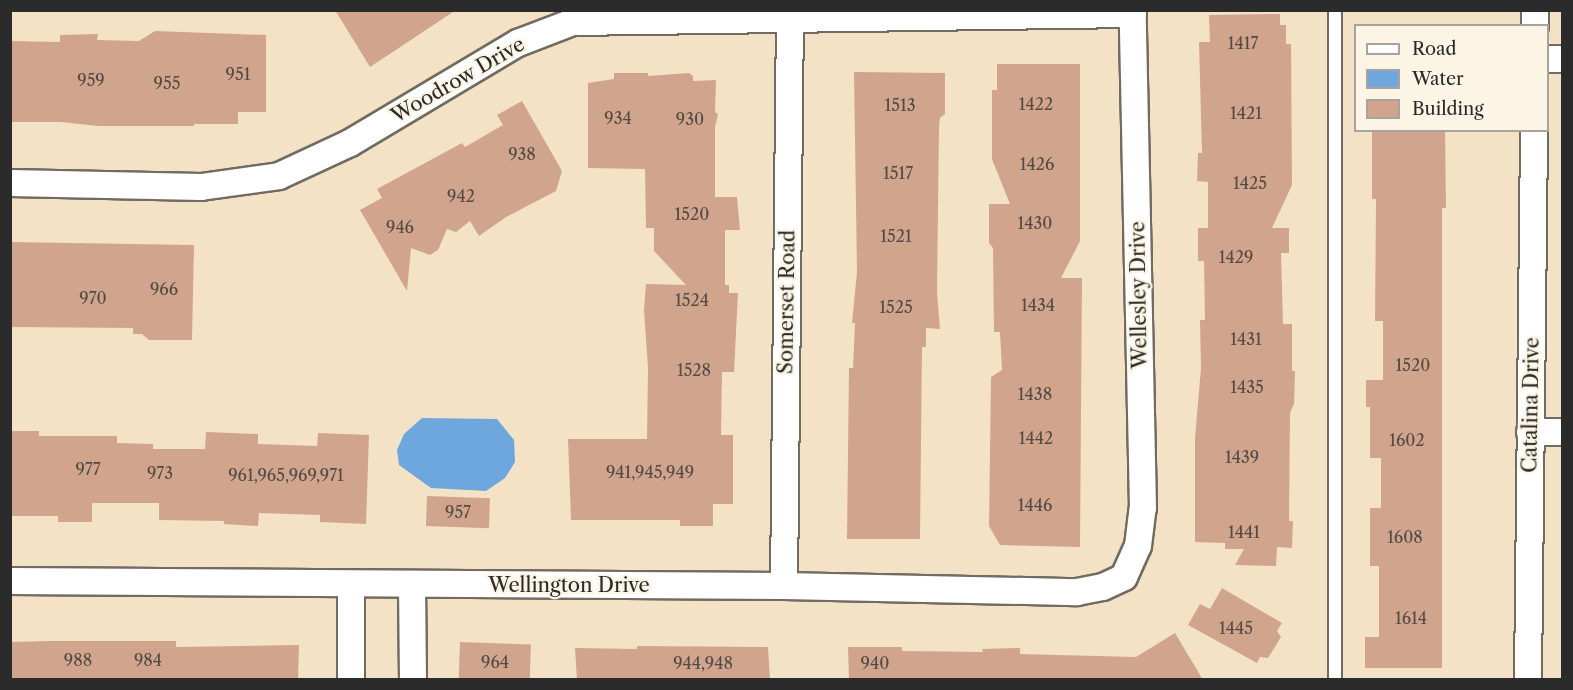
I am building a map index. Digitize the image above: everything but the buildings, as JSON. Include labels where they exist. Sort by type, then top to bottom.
[{"type":"street","name":"Woodrow Drive","points":[[10,183],[201,187],[279,176],[350,143],[518,43],[573,22],[1133,12]]},
{"type":"street","name":"Wellesley Drive","points":[[1124,577],[1138,546],[1143,508],[1133,12]]},
{"type":"street","name":"Somerset Road","points":[[784,586],[790,17]]},
{"type":"street","name":"Catalina Drive","points":[[1528,680],[1534,132]]},
{"type":"street","points":[[1530,432],[1563,432]]},
{"type":"street","name":"Wellington Drive","points":[[10,581],[784,586],[1077,592],[1103,587],[1124,577]]},
{"type":"street","points":[[351,584],[351,680]]},
{"type":"street","points":[[412,584],[412,680]]},
{"type":"lane","points":[[1335,10],[1335,680]]},
{"type":"water","points":[[422,418],[497,419],[514,440],[515,462],[505,478],[486,491],[431,488],[399,465],[397,450],[404,434]]}]
